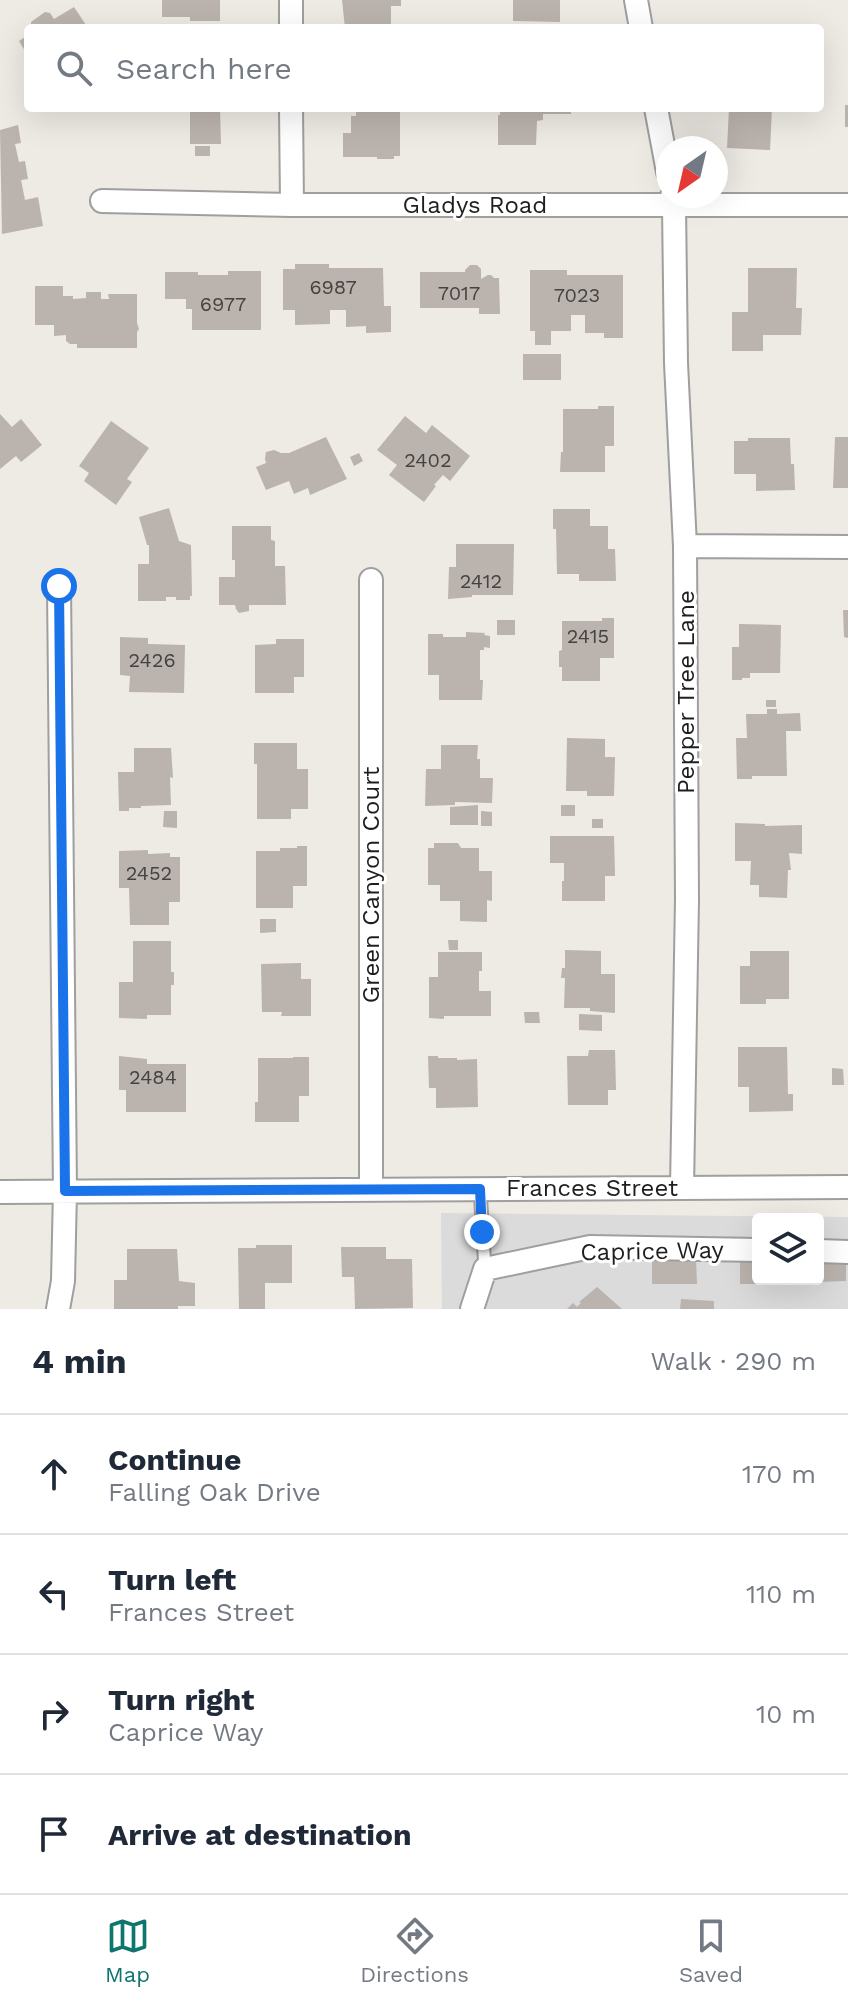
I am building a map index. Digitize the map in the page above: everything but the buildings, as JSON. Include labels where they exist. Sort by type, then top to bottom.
[{"type":"street","points":[[291,0],[291,24]]},
{"type":"street","points":[[636,0],[640,24]]},
{"type":"street","points":[[291,112],[292,205]]},
{"type":"street","points":[[657,112],[661,136]]},
{"type":"street","name":"Gladys Road","points":[[102,201],[292,205],[656,201]]},
{"type":"street","name":"Gladys Road","points":[[728,202],[848,205]]},
{"type":"street","name":"Pepper Tree Lane","points":[[673,208],[676,363],[685,546],[687,899],[682,1188]]},
{"type":"street","points":[[685,546],[848,547]]},
{"type":"street","name":"Green Canyon Court","points":[[371,580],[371,1190]]},
{"type":"street","points":[[58,1309],[63,1281],[65,1191],[59,586]]},
{"type":"street","name":"Frances Street","points":[[0,1192],[848,1187]]},
{"type":"street","name":"Caprice Way","points":[[485,1269],[590,1247],[752,1250]]},
{"type":"street","points":[[824,1251],[848,1252]]},
{"type":"street","points":[[472,1309],[485,1269]]},
{"type":"lane","points":[[480,1189],[485,1269]]},
{"type":"shaded area","points":[[441,1213],[752,1216],[752,1285],[824,1285],[824,1217],[848,1217],[848,1309],[442,1309]]},
{"type":"route","points":[[59,586],[65,1191],[480,1189],[482,1232]]}]
